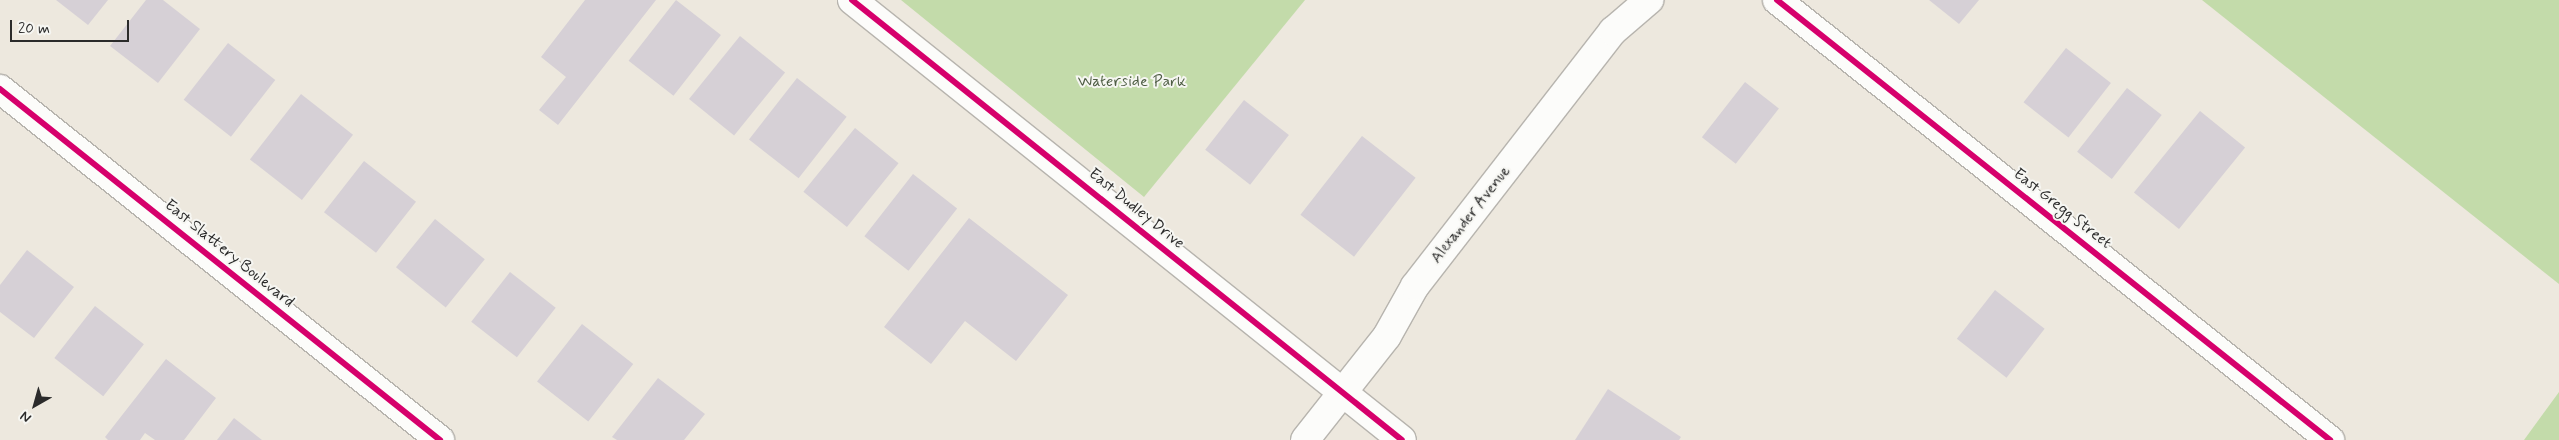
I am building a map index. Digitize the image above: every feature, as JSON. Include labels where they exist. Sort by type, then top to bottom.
[{"type":"street","name":"East Dudley Drive","points":[[852,0],[1402,440]]},
{"type":"street","name":"Alexander Avenue","points":[[1306,440],[1386,336],[1415,286],[1613,31],[1649,0]]},
{"type":"street","name":"East Gregg Street","points":[[1777,0],[2330,440]]},
{"type":"street","name":"East Slattery Boulevard","points":[[0,89],[440,440]]},
{"type":"green space","name":"Waterside Park","points":[[901,0],[1305,0],[1144,197]]},
{"type":"green space","points":[[2202,0],[2559,0],[2559,284]]},
{"type":"green space","points":[[2559,392],[2559,440],[2524,440]]},
{"type":"building","points":[[56,0],[108,0],[88,25]]},
{"type":"building","points":[[146,0],[163,0],[200,29],[158,83],[110,46]]},
{"type":"building","points":[[585,0],[656,0],[558,125],[539,110],[566,77],[541,57]]},
{"type":"building","points":[[676,0],[721,35],[674,96],[629,61]]},
{"type":"building","points":[[1929,0],[1979,0],[1959,24]]},
{"type":"building","points":[[740,36],[785,73],[734,135],[689,99]]},
{"type":"building","points":[[228,43],[275,80],[231,137],[184,100]]},
{"type":"building","points":[[2066,48],[2111,83],[2068,137],[2024,102]]},
{"type":"building","points":[[797,78],[847,117],[799,178],[749,139]]},
{"type":"building","points":[[1745,82],[1779,108],[1736,164],[1702,137]]},
{"type":"building","points":[[2127,88],[2162,115],[2112,179],[2077,152]]},
{"type":"building","points":[[301,94],[353,135],[302,200],[250,159]]},
{"type":"building","points":[[1244,100],[1289,135],[1250,185],[1205,150]]},
{"type":"building","points":[[2200,111],[2245,148],[2179,229],[2134,193]]},
{"type":"building","points":[[855,128],[899,163],[847,227],[803,192]]},
{"type":"building","points":[[1362,136],[1416,178],[1354,257],[1300,215]]},
{"type":"building","points":[[364,161],[416,202],[376,253],[324,212]]},
{"type":"building","points":[[913,174],[957,208],[908,271],[864,236]]},
{"type":"building","points":[[969,218],[1068,295],[1016,361],[965,321],[931,364],[884,327]]},
{"type":"building","points":[[435,219],[485,259],[446,307],[396,267]]},
{"type":"building","points":[[27,250],[74,287],[34,338],[0,312],[0,285]]},
{"type":"building","points":[[510,272],[556,308],[517,357],[471,322]]},
{"type":"building","points":[[1995,290],[2045,329],[2006,378],[1957,339]]},
{"type":"building","points":[[95,306],[144,344],[103,396],[54,358]]},
{"type":"building","points":[[582,324],[633,364],[588,422],[537,382]]},
{"type":"building","points":[[166,359],[216,398],[184,440],[155,440],[145,433],[140,440],[108,440],[105,437]]},
{"type":"building","points":[[658,378],[705,414],[684,440],[617,440],[612,437]]},
{"type":"building","points":[[1608,389],[1681,437],[1679,440],[1575,440]]},
{"type":"building","points":[[234,418],[262,440],[217,440]]},
{"type":"cycle path","points":[[852,0],[1402,440]]},
{"type":"cycle path","points":[[1777,0],[2330,440]]},
{"type":"cycle path","points":[[0,89],[440,440]]}]
